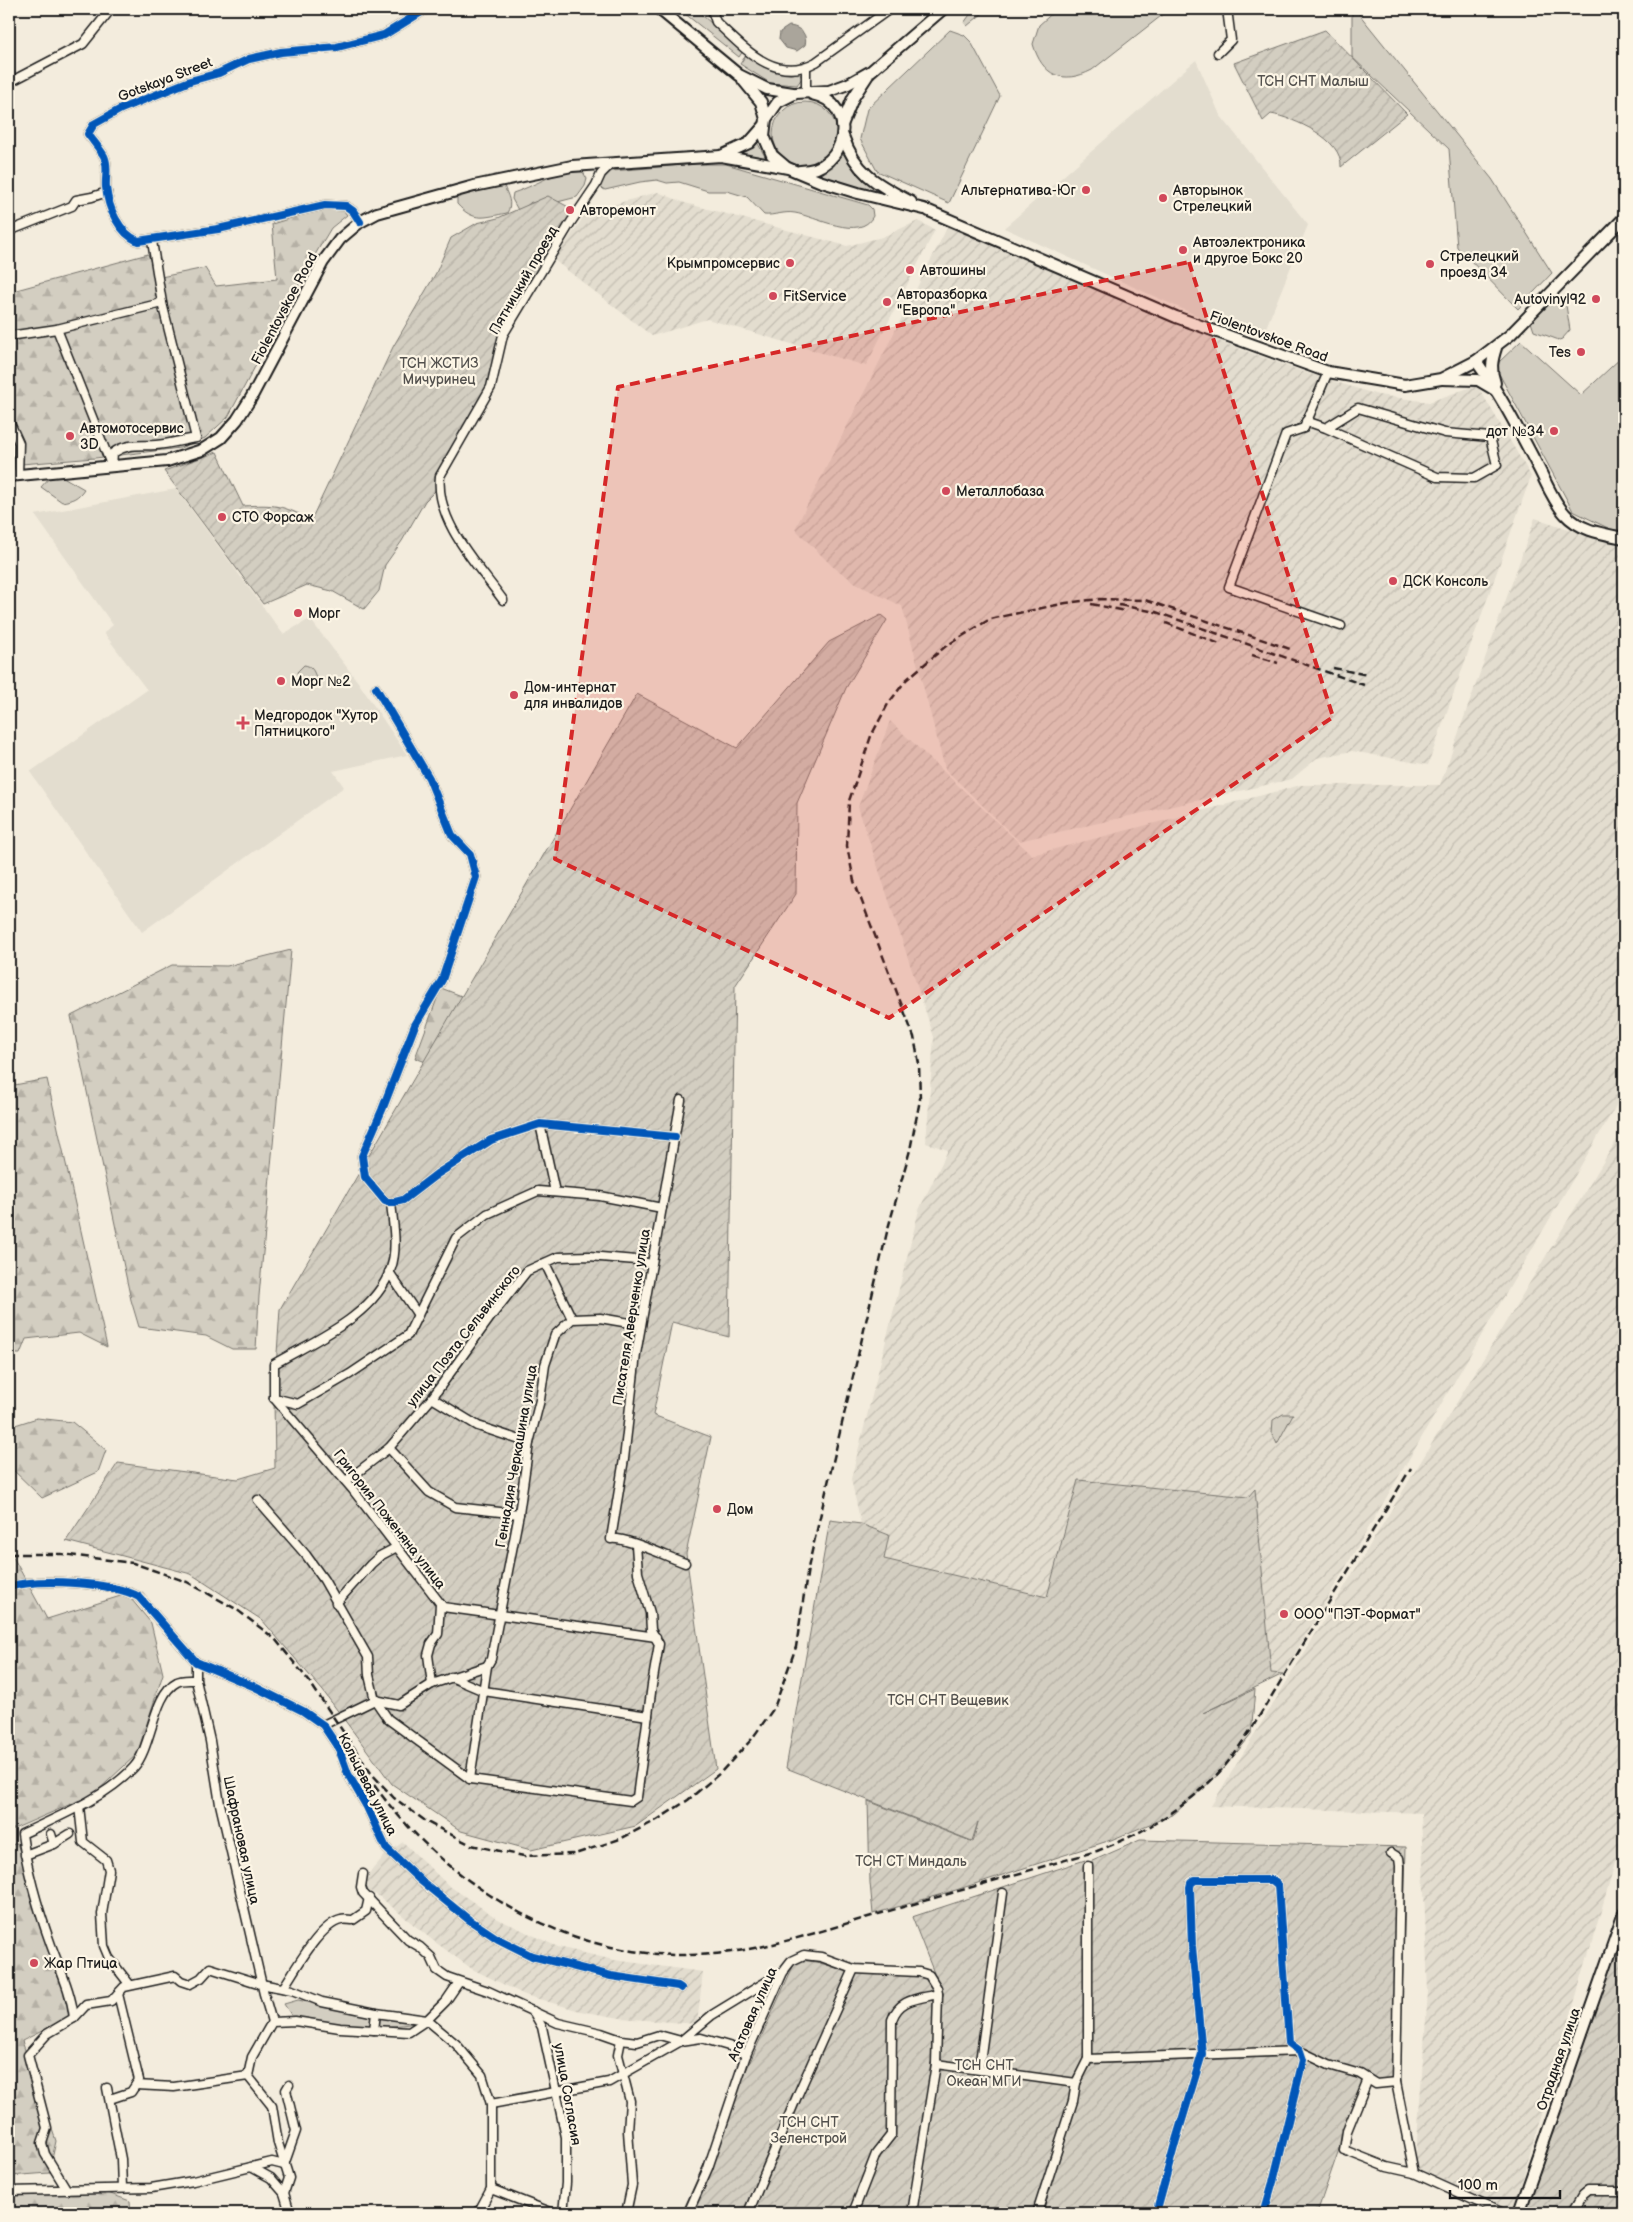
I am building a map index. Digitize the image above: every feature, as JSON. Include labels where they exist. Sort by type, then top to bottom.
[{"type":"main road","points":[[659,9],[739,75],[761,102],[765,122]]},
{"type":"main road","name":"Fiolentovskoe Road","points":[[721,156],[749,142],[778,102],[801,93],[839,88],[871,71],[943,9]]},
{"type":"main road","name":"Fiolentovskoe Road","points":[[13,475],[166,461],[202,450],[221,438],[237,420],[252,398],[322,262],[340,239],[360,222],[377,213],[483,184],[572,166],[721,156],[793,169],[814,170],[828,163],[838,150],[842,130],[853,98],[871,71]]},
{"type":"main road","points":[[739,75],[767,89],[801,93]]},
{"type":"main road","name":"Fiolentovskoe Road","points":[[801,93],[816,95],[833,106],[850,154],[866,176],[926,210],[1176,317],[1328,372],[1405,385],[1441,379],[1476,361],[1496,348],[1624,218]]},
{"type":"main road","name":"Fiolentovskoe Road","points":[[765,122],[767,146],[779,163],[819,181],[926,210]]},
{"type":"main road","points":[[1496,348],[1492,359],[1491,374],[1552,494],[1565,514],[1578,524],[1595,532],[1624,538]]},
{"type":"main road","points":[[1476,361],[1499,393]]},
{"type":"main road","points":[[1441,379],[1478,380],[1499,393]]},
{"type":"main road","name":"Отрадная улица","points":[[1519,2213],[1624,1913]]},
{"type":"street","points":[[10,82],[83,44],[111,9]]},
{"type":"street","name":"Gotskaya Street","points":[[360,222],[353,211],[346,206],[325,205],[218,229],[138,241],[128,237],[119,227],[107,192],[107,173],[104,157],[88,134],[94,124],[150,96],[219,73],[248,59],[281,52],[337,47],[384,35],[426,9]]},
{"type":"street","points":[[716,9],[713,13],[716,22],[762,61],[780,70],[806,67],[887,11]]},
{"type":"street","points":[[1218,54],[1231,40],[1227,9]]},
{"type":"street","points":[[801,93],[806,67]]},
{"type":"street","name":"Пятницкий проезд","points":[[503,600],[455,534],[438,491],[440,476],[492,387],[503,335],[571,222],[596,185],[600,174],[612,163]]},
{"type":"street","points":[[9,231],[72,206],[76,200],[92,198],[107,192]]},
{"type":"street","points":[[112,467],[113,453],[120,448],[136,444],[156,445],[196,438],[162,303],[152,240]]},
{"type":"street","points":[[9,336],[57,329],[162,303]]},
{"type":"street","points":[[57,329],[112,467]]},
{"type":"street","points":[[1328,372],[1304,428],[1286,434],[1228,587],[1341,626]]},
{"type":"street","points":[[1306,422],[1326,428],[1437,477],[1474,478],[1497,465],[1490,437],[1445,433],[1358,408],[1326,428]]},
{"type":"street","points":[[9,421],[19,443],[13,475]]},
{"type":"street","points":[[376,688],[429,778],[452,835],[470,854],[476,877],[442,980],[416,1025],[362,1156],[365,1177],[388,1202],[394,1232],[392,1267],[379,1294],[364,1309],[274,1364],[274,1398],[298,1404],[350,1374],[408,1335],[456,1238],[487,1214],[538,1190],[600,1196],[662,1208]]},
{"type":"street","name":"Писателя Аверченко улица","points":[[636,1545],[615,1539],[611,1540],[641,1325],[680,1100]]},
{"type":"street","points":[[388,1202],[403,1200],[437,1174],[491,1140],[540,1124],[675,1137]]},
{"type":"street","points":[[540,1124],[555,1192]]},
{"type":"street","name":"улица Поэта Сельвинского","points":[[346,1481],[389,1448],[432,1398],[492,1314],[527,1271],[558,1257],[589,1256],[636,1260],[651,1264]]},
{"type":"street","points":[[544,1263],[572,1319],[600,1318],[641,1325]]},
{"type":"street","points":[[389,1272],[418,1315]]},
{"type":"street","name":"Геннадия Черкашина улица","points":[[470,1779],[488,1666],[491,1659],[519,1514],[529,1443],[540,1400],[545,1365],[555,1335],[572,1319]]},
{"type":"street","name":"Григория Поженяна улица","points":[[274,1398],[346,1481],[443,1607],[656,1637]]},
{"type":"street","points":[[432,1398],[478,1426],[529,1443]]},
{"type":"street","points":[[389,1448],[429,1492],[455,1507],[519,1514]]},
{"type":"street","points":[[258,1500],[306,1555],[336,1603],[368,1657],[368,1675],[375,1700],[388,1719],[470,1779],[631,1801],[638,1797],[659,1644],[651,1630],[650,1613],[638,1573],[636,1545],[685,1563]]},
{"type":"street","points":[[336,1603],[371,1564],[380,1556],[397,1547]]},
{"type":"street","points":[[9,1587],[38,1583],[92,1585],[126,1590],[139,1597],[152,1610],[196,1662]]},
{"type":"street","points":[[432,1684],[428,1655],[431,1644],[438,1634],[440,1604]]},
{"type":"street","name":"Шафрановая улица","points":[[196,1662],[196,1680],[210,1740],[220,1804],[261,1984],[272,2022]]},
{"type":"street","name":"Кольцевая улица","points":[[196,1662],[262,1690],[303,1711],[323,1725],[339,1749],[348,1774],[367,1807],[386,1848],[420,1880],[468,1919],[498,1939],[532,1956],[611,1976],[682,1988]]},
{"type":"street","points":[[323,1725],[375,1700],[399,1705],[432,1684],[488,1666]]},
{"type":"street","points":[[451,1677],[484,1691],[648,1716]]},
{"type":"street","points":[[74,2018],[72,2000],[37,1904],[22,1834],[79,1806],[114,1784],[135,1766],[167,1691],[178,1681],[196,1680]]},
{"type":"street","points":[[79,1806],[83,1842],[106,1860],[109,1870],[102,1914],[104,1946],[113,1964],[130,1986]]},
{"type":"street","points":[[51,1834],[54,1844]]},
{"type":"street","points":[[25,1855],[54,1844],[70,1834]]},
{"type":"street","points":[[1391,1852],[1399,1858],[1400,1866],[1396,2082],[1414,2173]]},
{"type":"street","points":[[1037,2213],[1074,2101],[1076,2084],[1088,2060],[1088,1866]]},
{"type":"street","points":[[362,1874],[361,1887],[363,1893],[408,1940],[420,1947],[430,1957],[437,1970],[459,1982],[488,1991],[558,2023],[602,2033],[621,2040],[637,2042],[659,2035],[681,2041],[701,2038],[732,2047],[746,2055]]},
{"type":"street","points":[[1156,2213],[1202,2054],[1192,1946],[1190,1887],[1195,1880],[1272,1880],[1278,1885],[1290,2043],[1300,2051],[1330,2065],[1360,2074],[1376,2084],[1396,2082]]},
{"type":"street","points":[[979,2069],[1003,1892]]},
{"type":"street","points":[[283,1988],[318,1937],[329,1926],[341,1919],[353,1920],[366,1911],[369,1898]]},
{"type":"street","name":"Агатовая улица","points":[[688,2213],[708,2168],[746,2055],[784,1970],[791,1961],[804,1955],[821,1957],[854,1969],[920,1972],[929,1975],[938,1994]]},
{"type":"street","points":[[67,2190],[45,2154],[42,2143],[47,2128],[28,2055],[47,2034],[74,2018],[86,2006],[111,2001],[124,1987],[175,1976],[181,1981],[190,1984],[201,1978],[210,1968],[261,1984],[283,1988],[322,2002],[376,2013],[427,2020],[456,2044],[482,2075],[491,2104],[491,2189],[478,2213]]},
{"type":"street","points":[[748,2213],[798,2094],[854,1969]]},
{"type":"street","points":[[491,2104],[609,2082],[681,2041],[712,2015],[784,1970]]},
{"type":"street","points":[[248,2076],[252,2057],[272,2022],[295,2020],[340,2028],[409,2032],[427,2020],[446,2001],[459,1982]]},
{"type":"street","points":[[110,2100],[131,2092],[139,2080],[118,1994]]},
{"type":"street","points":[[853,2213],[876,2154],[891,2135],[893,2108],[892,2020],[894,2012],[906,2002],[938,1994],[936,2064],[912,2213]]},
{"type":"street","name":"улица Согласия","points":[[533,2012],[542,2027],[558,2092],[566,2137],[566,2183],[563,2213]]},
{"type":"street","points":[[374,2030],[376,2013]]},
{"type":"street","points":[[621,2040],[618,2054],[630,2101],[628,2131],[632,2184],[626,2213]]},
{"type":"street","points":[[1088,2060],[1300,2051]]},
{"type":"street","points":[[1264,2213],[1274,2182],[1303,2060],[1300,2051]]},
{"type":"street","points":[[936,2064],[1076,2084]]},
{"type":"street","points":[[136,2085],[174,2087],[248,2076]]},
{"type":"street","points":[[248,2076],[272,2106],[284,2165],[289,2178],[284,2193]]},
{"type":"street","points":[[1368,2079],[1347,2131],[1344,2150],[1387,2167],[1414,2173],[1502,2213]]},
{"type":"street","points":[[284,2165],[296,2131],[286,2090],[289,2086]]},
{"type":"street","points":[[107,2088],[121,2159],[122,2188]]},
{"type":"street","points":[[9,2191],[150,2188],[193,2181],[272,2162],[284,2165]]},
{"type":"street","points":[[251,2167],[271,2178],[284,2193],[290,2213]]},
{"type":"street","points":[[491,2189],[553,2213]]},
{"type":"street","points":[[1572,2213],[1582,2196],[1588,2191],[1624,2191]]},
{"type":"highlighted area","points":[[1189,262],[1333,717],[889,1018],[555,859],[618,387]]},
{"type":"shaded area","points":[[789,26],[797,28],[804,34],[805,45],[797,51],[786,48],[779,39],[780,32]]},
{"type":"shaded area","name":"Авторынок Стрелецкий","points":[[1196,60],[1220,115],[1308,225],[1265,330],[1204,319],[1004,228]]},
{"type":"shaded area","points":[[658,192],[685,203],[847,246],[882,237],[918,221],[935,230],[866,366],[707,319],[652,336],[554,260],[587,212]]},
{"type":"shaded area","points":[[948,226],[1224,343],[1301,371],[1378,395],[1429,402],[1477,385],[1531,476],[1428,765],[1352,751],[1317,758],[1292,779],[1019,841],[945,769],[902,606],[860,586],[832,566],[795,529]]},
{"type":"shaded area","name":"Медгородок \"Хутор Пятницкого\"","points":[[176,489],[283,634],[310,619],[358,682],[407,755],[333,771],[344,787],[142,932],[30,772],[147,690],[104,633],[113,625],[35,515]]},
{"type":"shaded area","points":[[1535,518],[1624,547],[1624,1092],[1283,1674],[1271,1673],[1255,1490],[1248,1497],[1078,1480],[1047,1597],[883,1559],[889,1535],[861,1524],[851,1479],[919,1210],[948,1150],[926,1143],[934,1037],[858,807],[890,721],[1032,855],[1301,785],[1440,785]]},
{"type":"shaded area","points":[[1624,1128],[1624,1832],[1513,2212],[1415,2167],[1428,1992],[1421,1813],[1211,1806]]},
{"type":"shaded area","points":[[403,1842],[448,1885],[498,1919],[558,1947],[614,1960],[703,1972],[697,2024],[620,2018],[580,2011],[525,1995],[472,1969],[431,1939],[380,1897],[363,1887],[365,1878],[386,1854]]},
{"type":"green space","points":[[679,9],[695,9],[743,51],[739,57]]},
{"type":"green space","points":[[974,9],[988,9],[967,26],[964,23]]},
{"type":"green space","points":[[1057,9],[1170,9],[1092,70],[1082,75],[1063,77],[1055,75],[1042,64],[1033,44],[1039,25]]},
{"type":"green space","points":[[1352,9],[1355,9],[1492,179],[1552,273],[1518,309],[1457,247],[1449,149],[1352,57]]},
{"type":"green space","points":[[950,30],[964,35],[971,42],[1000,96],[949,203],[877,171],[860,139],[867,109]]},
{"type":"green space","name":"ТСН СНТ Малыш","points":[[1325,30],[1407,114],[1341,167],[1340,157],[1334,147],[1326,139],[1304,125],[1271,114],[1263,121],[1234,63]]},
{"type":"green space","points":[[748,52],[776,70],[800,74],[802,78],[797,85],[770,83],[740,64]]},
{"type":"green space","points":[[799,102],[811,102],[828,111],[835,122],[837,134],[835,146],[828,157],[811,166],[799,166],[787,161],[778,152],[773,140],[773,128],[778,116],[787,107]]},
{"type":"green space","points":[[757,142],[767,160],[735,153],[751,148]]},
{"type":"green space","points":[[845,152],[858,173],[896,198],[819,176],[834,166]]},
{"type":"green space","points":[[696,164],[726,164],[868,205],[872,209],[873,216],[867,223],[858,227],[848,227],[795,213],[764,215],[747,197],[727,191],[708,191],[679,182],[667,183],[657,180],[605,190],[600,187],[603,177],[612,171]]},
{"type":"green space","points":[[575,170],[583,172],[587,179],[585,186],[577,197],[542,206],[531,202],[522,210],[518,210],[512,199],[513,193],[559,173]]},
{"type":"green space","points":[[504,186],[510,203],[507,213],[486,217],[474,216],[457,204],[457,195]]},
{"type":"green space","name":"ТСН ЖСТИЗ Мичуринец","points":[[548,196],[576,211],[501,335],[489,386],[437,476],[436,490],[425,501],[402,541],[385,565],[379,591],[364,609],[332,591],[307,585],[263,604],[164,471],[217,452],[243,506],[263,505],[285,508],[311,520],[393,347],[436,273],[451,238],[477,223],[498,218]]},
{"type":"green space","points":[[327,207],[343,210],[347,215],[331,228],[316,253],[228,417],[205,438],[180,448],[95,458],[9,465],[9,292],[148,254],[156,278],[205,268],[216,286],[277,279],[272,224]]},
{"type":"green space","points":[[1558,296],[1565,299],[1570,330],[1559,340],[1534,331],[1531,322]]},
{"type":"green space","points":[[1521,341],[1581,395],[1624,355],[1624,531],[1610,529],[1573,511],[1497,370],[1499,362]]},
{"type":"green space","points":[[58,474],[84,489],[80,495],[62,502],[41,487],[50,477]]},
{"type":"green space","points":[[881,615],[887,620],[846,688],[797,803],[796,894],[735,986],[729,1337],[672,1322],[653,1415],[711,1437],[686,1554],[716,1769],[636,1826],[531,1850],[461,1831],[392,1784],[323,1691],[262,1620],[191,1574],[66,1541],[118,1463],[238,1479],[275,1468],[274,1398],[280,1309],[637,694],[737,748],[829,642]]},
{"type":"green space","points":[[304,665],[311,668],[316,678],[308,683],[301,682],[297,672]]},
{"type":"green space","points":[[291,950],[259,1296],[256,1349],[232,1349],[206,1336],[139,1327],[131,1300],[71,1016],[172,965],[227,966]]},
{"type":"green space","points":[[441,988],[508,1014],[459,1074],[415,1058]]},
{"type":"green space","points":[[47,1079],[107,1347],[79,1333],[26,1339],[20,1354],[9,1354],[9,1086]]},
{"type":"green space","points":[[1283,1414],[1293,1414],[1277,1444],[1272,1433],[1273,1420]]},
{"type":"green space","points":[[37,1418],[72,1422],[106,1450],[98,1472],[42,1498],[9,1466],[9,1427]]},
{"type":"green space","name":"ТСН СНТ Вещевик","points":[[1078,1480],[1248,1497],[1255,1489],[1271,1673],[1283,1674],[1203,1713],[1255,1689],[1251,1735],[1219,1774],[1174,1814],[1111,1840],[956,1890],[873,1914],[870,1883],[868,1801],[973,1842],[978,1822],[972,1841],[786,1768],[830,1520],[861,1524],[889,1535],[884,1559],[1047,1597]]},
{"type":"green space","points":[[13,1557],[47,1619],[127,1594],[151,1623],[163,1674],[137,1754],[94,1794],[9,1831],[9,1558]]},
{"type":"green space","points":[[1140,1840],[1406,1847],[1400,2079],[1378,2080],[1370,2075],[1289,2048],[1090,2057],[1090,1862]]},
{"type":"green space","points":[[17,1843],[74,2015],[22,2041],[56,2141],[49,2173],[9,2176],[9,1846]]},
{"type":"green space","points":[[1085,1860],[1086,2059],[1075,2080],[1034,2213],[682,2213],[795,1962],[809,1961],[844,1970],[861,1972],[892,1974],[934,1973],[912,1917]]},
{"type":"green space","points":[[1624,1913],[1624,2213],[1519,2213]]},
{"type":"green space","points":[[298,2000],[371,2015],[371,2027],[293,2018],[284,2004]]},
{"type":"green space","points":[[379,2017],[417,2023],[378,2028]]},
{"type":"green space","points":[[1297,2056],[1363,2080],[1317,2213],[1041,2213],[1079,2083],[1092,2064]]},
{"type":"green space","points":[[105,2192],[130,2201],[131,2213],[9,2213],[9,2195]]},
{"type":"railway","points":[[9,1554],[62,1554],[133,1563],[187,1582],[236,1609],[275,1639],[309,1681],[371,1773],[394,1798],[427,1822],[471,1845],[524,1856],[575,1854],[620,1839],[657,1820],[688,1800],[720,1773],[751,1740],[774,1708],[796,1647],[808,1568],[887,1232],[910,1150],[920,1100],[919,1064],[914,1037],[854,881],[847,846],[849,801],[871,736],[888,704],[906,680],[946,646],[990,619],[1066,603],[1099,599],[1145,600],[1293,650]]},
{"type":"railway","points":[[1091,604],[1126,611]]},
{"type":"railway","points":[[1119,605],[1156,612],[1364,685]]},
{"type":"railway","points":[[1166,623],[1220,644]]},
{"type":"railway","points":[[1252,655],[1278,663]]},
{"type":"railway","points":[[1333,668],[1368,675]]},
{"type":"railway","points":[[374,1785],[403,1821],[436,1854],[472,1883],[511,1908],[553,1928],[596,1943],[642,1952],[688,1955],[712,1954],[783,1942],[1097,1851],[1132,1836],[1164,1818],[1209,1783],[1226,1764],[1252,1728],[1411,1468]]},
{"type":"cycle path","points":[[360,222],[353,211],[346,206],[325,205],[218,229],[138,241],[125,232],[112,211],[107,195],[107,168],[104,156],[88,134],[94,124],[121,109],[190,81],[219,73],[249,59],[281,52],[337,47],[384,35],[426,9]]},
{"type":"cycle path","points":[[376,688],[429,778],[452,835],[470,854],[476,877],[442,980],[415,1025],[362,1156],[365,1177],[385,1201],[391,1203],[403,1200],[437,1174],[491,1140],[540,1124],[675,1137]]},
{"type":"cycle path","points":[[9,1587],[38,1583],[75,1583],[111,1588],[139,1597],[196,1662],[253,1686],[303,1711],[323,1725],[339,1749],[348,1774],[367,1807],[386,1848],[420,1880],[468,1919],[498,1939],[532,1956],[611,1976],[681,1988]]},
{"type":"cycle path","points":[[1156,2213],[1202,2054],[1192,1946],[1191,1883],[1195,1880],[1272,1880],[1278,1885],[1289,2043],[1300,2051],[1303,2060],[1264,2213]]},
{"type":"place","name":"Альтернатива-Юг","points":[[1086,190]]},
{"type":"place","name":"Авторынок Стрелецкий","points":[[1163,198]]},
{"type":"place","name":"Авторемонт","points":[[570,210]]},
{"type":"place","name":"Автоэлектроника и другое Бокс 20","points":[[1183,250]]},
{"type":"place","name":"Крымпромсервис","points":[[790,263]]},
{"type":"place","name":"Стрелецкий проезд 34","points":[[1430,264]]},
{"type":"place","name":"Автошины","points":[[910,270]]},
{"type":"place","name":"FitService","points":[[773,296]]},
{"type":"place","name":"Autovinyl92","points":[[1596,299]]},
{"type":"place","name":"Авторазборка \"Европа\"","points":[[887,302]]},
{"type":"place","name":"Tes","points":[[1581,352]]},
{"type":"place","name":"дот №34","points":[[1554,431]]},
{"type":"place","name":"Автомотосервис 3D","points":[[70,436]]},
{"type":"place","name":"Металлобаза","points":[[946,491]]},
{"type":"place","name":"СТО Форсаж","points":[[222,517]]},
{"type":"place","name":"ДСК Консоль","points":[[1393,581]]},
{"type":"place","name":"Морг","points":[[298,613]]},
{"type":"place","name":"Морг №2","points":[[281,681]]},
{"type":"place","name":"Дом-интернат для инвалидов","points":[[514,695]]},
{"type":"place","name":"Медгородок \"Хутор Пятницкого\"","points":[[243,723]]},
{"type":"place","name":"Дом","points":[[717,1509]]},
{"type":"place","name":"ООО \"ПЭТ-Формат\"","points":[[1284,1614]]},
{"type":"place","name":"Жар Птица","points":[[34,1963]]},
{"type":"park label","name":"ТСН СТ Миндаль","points":[[911,1861]]},
{"type":"park label","name":"ТСН СНТ Океан МГИ","points":[[984,2074]]},
{"type":"park label","name":"ТСН СНТ Зеленстрой","points":[[809,2130]]}]
